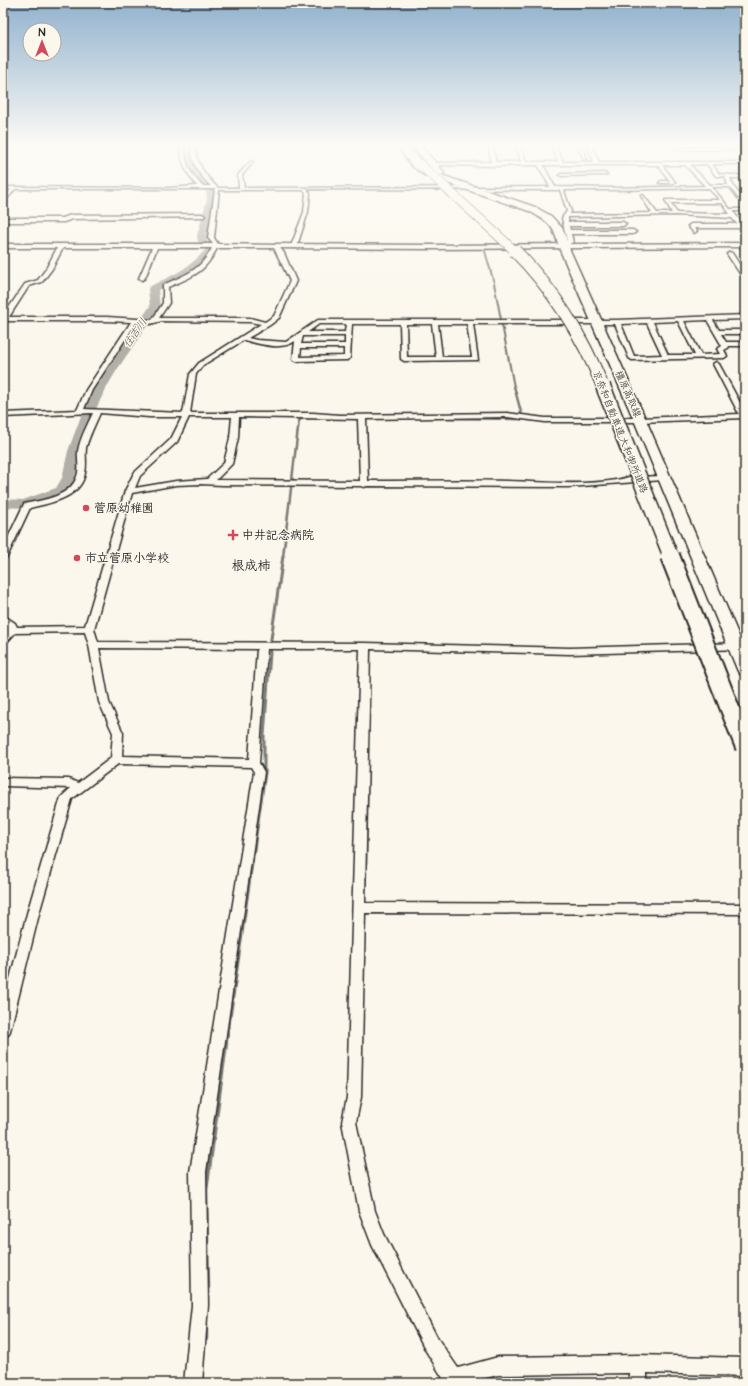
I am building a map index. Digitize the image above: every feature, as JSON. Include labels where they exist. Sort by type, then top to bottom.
[{"type":"highway","name":"京奈和自動車道;大和御所道路","points":[[468,209],[494,230],[523,258],[549,288],[573,324],[609,403],[709,652],[745,747]]},
{"type":"main road","name":"橿原高取線","points":[[531,209],[543,214],[559,229],[564,245],[596,322],[640,420],[663,478],[740,646],[745,669]]},
{"type":"street","points":[[214,209],[211,238],[216,246]]},
{"type":"street","points":[[294,246],[306,209]]},
{"type":"street","points":[[564,245],[570,242],[564,218],[567,216],[568,209]]},
{"type":"street","points":[[652,209],[656,214]]},
{"type":"street","points":[[672,209],[675,214]]},
{"type":"street","points":[[745,210],[729,210],[745,232]]},
{"type":"street","points":[[567,216],[656,214],[732,216]]},
{"type":"street","points":[[3,220],[64,220],[71,217],[202,216]]},
{"type":"street","points":[[589,216],[596,234]]},
{"type":"street","points":[[711,222],[739,224]]},
{"type":"street","points":[[566,224],[623,224]]},
{"type":"street","points":[[694,231],[691,226],[739,224]]},
{"type":"street","points":[[568,232],[596,234],[633,232]]},
{"type":"street","points":[[3,246],[431,247],[745,245]]},
{"type":"street","points":[[4,320],[27,285],[40,281],[49,269],[61,246]]},
{"type":"street","points":[[142,278],[155,246]]},
{"type":"street","points":[[154,321],[166,303],[165,286],[188,277],[208,259],[216,246]]},
{"type":"street","points":[[116,760],[118,733],[108,714],[104,702],[94,645],[89,629],[130,491],[138,475],[174,440],[186,415],[193,374],[201,364],[242,338],[268,324],[277,317],[293,281],[281,253],[276,246]]},
{"type":"street","points":[[730,254],[745,276]]},
{"type":"street","points":[[242,338],[257,342],[287,344],[318,322],[617,322],[745,317]]},
{"type":"street","points":[[709,318],[725,344]]},
{"type":"street","points":[[4,320],[107,320],[134,322],[162,319],[250,320],[268,324]]},
{"type":"street","points":[[680,320],[699,357]]},
{"type":"street","points":[[649,321],[666,358]]},
{"type":"street","points":[[79,412],[89,390],[134,322]]},
{"type":"street","points":[[300,335],[296,359],[347,358],[349,322]]},
{"type":"street","points":[[403,322],[404,359],[476,359],[470,323]]},
{"type":"street","points":[[436,322],[439,359]]},
{"type":"street","points":[[617,322],[632,358],[724,356],[720,349],[726,347],[725,344]]},
{"type":"street","points":[[717,332],[745,332]]},
{"type":"street","points":[[300,335],[348,334]]},
{"type":"street","points":[[725,344],[745,344]]},
{"type":"street","points":[[298,346],[348,346]]},
{"type":"street","points":[[3,415],[97,411],[149,415],[362,418],[507,415],[545,420],[640,420],[744,415],[716,364]]},
{"type":"street","points":[[3,556],[27,506],[57,498],[70,491],[77,485],[81,476],[82,450],[97,411]]},
{"type":"street","points":[[210,481],[228,464],[234,438],[236,416]]},
{"type":"street","points":[[362,418],[364,485]]},
{"type":"street","points":[[130,491],[157,486],[210,481],[223,483],[364,485],[612,483],[627,481],[629,479],[663,478]]},
{"type":"street","points":[[3,618],[12,626],[12,630]]},
{"type":"street","points":[[3,641],[12,630],[89,629]]},
{"type":"street","points":[[94,645],[268,647],[365,646],[570,651],[740,646]]},
{"type":"street","points":[[365,646],[354,1097],[349,1122],[366,1204],[378,1239],[432,1345],[454,1380],[498,1366],[638,1364],[745,1367]]},
{"type":"street","points":[[193,1383],[200,1305],[198,1172],[258,780],[259,772],[254,763],[268,647]]},
{"type":"street","points":[[3,1031],[34,910],[67,797],[78,787],[116,760],[254,763]]},
{"type":"street","points":[[3,782],[68,782],[78,787]]},
{"type":"street","points":[[359,908],[745,909]]},
{"type":"street","points":[[638,1364],[638,1383]]},
{"type":"waterway","name":"住吉川","points":[[3,503],[24,504],[62,491],[69,478],[75,451],[90,408],[108,372],[134,338],[155,306],[153,289],[190,270],[198,264],[210,250],[209,245],[203,242],[202,236],[209,209]]},
{"type":"waterway","points":[[485,252],[484,248],[486,248]]},
{"type":"waterway","points":[[485,251],[494,283],[514,387]]},
{"type":"waterway","points":[[448,418],[519,419],[522,416],[514,386]]},
{"type":"waterway","points":[[283,557],[299,420],[304,418],[362,419]]},
{"type":"waterway","points":[[16,521],[24,504]]},
{"type":"waterway","points":[[264,772],[264,736],[271,639],[283,556]]},
{"type":"waterway","points":[[226,1044],[265,771]]},
{"type":"waterway","points":[[208,1287],[206,1190],[226,1043]]},
{"type":"waterway","points":[[206,1324],[206,1339]]},
{"type":"place","name":"菅原幼稚園","points":[[86,508]]},
{"type":"place","name":"中井記念病院","points":[[233,535]]},
{"type":"place","name":"市立菅原小学校","points":[[77,558]]},
{"type":"district","name":"根成柿","points":[[251,566]]}]
